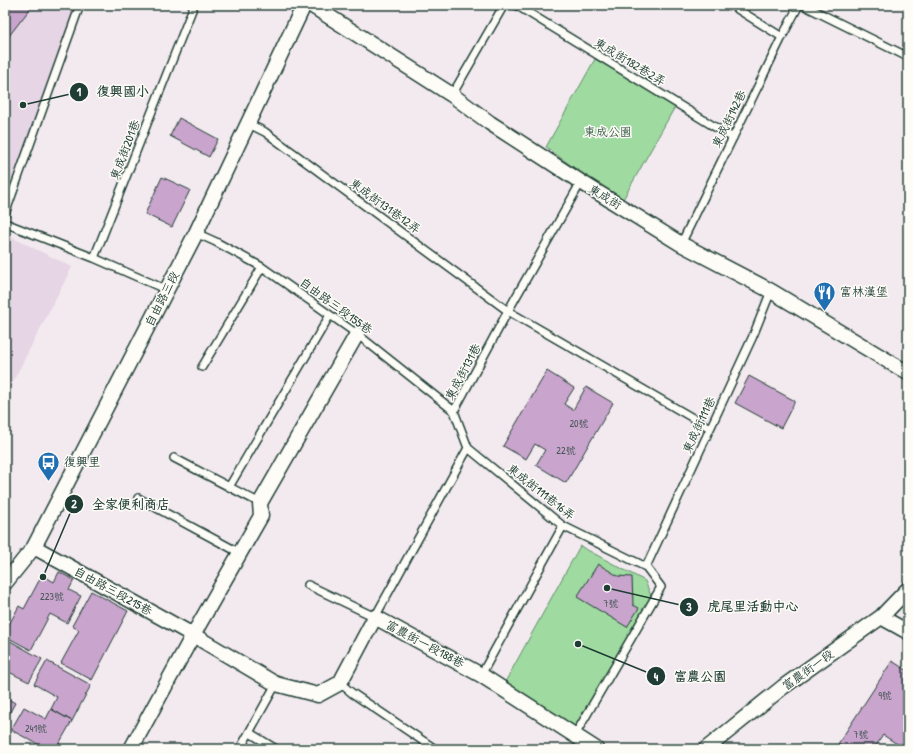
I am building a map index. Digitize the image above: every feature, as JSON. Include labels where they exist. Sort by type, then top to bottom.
[{"type":"street","name":"自由路三段","points":[[5,583],[34,548],[196,233],[304,5]]},
{"type":"street","name":"東成街","points":[[311,5],[452,95],[581,182],[681,244],[771,291],[908,373]]},
{"type":"street","points":[[131,749],[193,635],[261,516],[260,503],[358,334]]},
{"type":"street","name":"自由路三段215巷","points":[[34,548],[193,635]]},
{"type":"street","name":"富農街一段","points":[[706,749],[783,687],[881,617],[908,589]]},
{"type":"street","name":"富農街一段188巷","points":[[340,684],[375,617],[481,675],[596,749]]},
{"type":"street","points":[[881,617],[908,632]]},
{"type":"street","points":[[193,635],[276,684],[318,695],[340,684]]},
{"type":"lane","points":[[5,214],[80,5]]},
{"type":"lane","name":"東成街201巷","points":[[94,258],[194,5]]},
{"type":"lane","points":[[452,95],[504,5]]},
{"type":"lane","name":"東成街182巷2弄","points":[[516,5],[733,138]]},
{"type":"lane","points":[[731,5],[782,37]]},
{"type":"lane","name":"東成街142巷","points":[[681,244],[799,5]]},
{"type":"lane","points":[[803,5],[908,57]]},
{"type":"lane","name":"東成街131巷12弄","points":[[247,123],[265,132],[508,310],[710,428]]},
{"type":"lane","name":"東成街131巷","points":[[468,448],[454,411],[508,310],[581,182]]},
{"type":"lane","points":[[5,223],[94,258],[166,290]]},
{"type":"lane","name":"自由路三段155巷","points":[[196,233],[262,267],[358,334],[454,411]]},
{"type":"lane","points":[[202,367],[262,267]]},
{"type":"lane","name":"東成街111巷","points":[[646,567],[753,336],[771,291]]},
{"type":"lane","points":[[229,487],[330,315]]},
{"type":"lane","points":[[308,585],[375,617],[468,448]]},
{"type":"lane","name":"東成街111巷16弄","points":[[468,448],[563,526],[646,567],[661,587],[575,735]]},
{"type":"lane","points":[[174,458],[260,503]]},
{"type":"lane","points":[[138,498],[240,553]]},
{"type":"lane","points":[[481,675],[563,526]]},
{"type":"lane","points":[[240,749],[276,684]]},
{"type":"lane","points":[[340,684],[435,749]]},
{"type":"lane","points":[[250,733],[276,749]]},
{"type":"shaded area","points":[[5,5],[77,5],[5,205]]},
{"type":"shaded area","points":[[5,234],[72,267],[5,397]]},
{"type":"green space","name":"東成公園","points":[[595,59],[676,105],[621,203],[546,147]]},
{"type":"green space","points":[[580,546],[645,581],[654,603],[581,731],[504,684]]},
{"type":"building","points":[[5,5],[33,5],[5,41]]},
{"type":"building","points":[[179,118],[218,139],[209,157],[170,136]]},
{"type":"building","points":[[162,177],[190,190],[172,227],[145,214]]},
{"type":"building","points":[[547,371],[574,388],[564,404],[573,410],[586,387],[613,403],[566,483],[536,465],[545,450],[535,444],[526,459],[503,446]]},
{"type":"building","points":[[749,376],[795,401],[781,428],[735,403]]},
{"type":"building","points":[[598,564],[618,576],[632,577],[633,605],[639,608],[627,627],[577,597]]},
{"type":"building","points":[[59,572],[74,580],[69,590],[81,596],[67,623],[50,614],[31,650],[5,636],[5,632],[19,606],[24,609],[42,575],[54,582]]},
{"type":"building","points":[[91,591],[128,611],[92,680],[61,663],[79,630],[72,626]]},
{"type":"building","points":[[5,638],[42,659],[29,682],[5,670]]},
{"type":"building","points":[[47,661],[91,685],[72,721],[51,709],[57,697],[34,684]]},
{"type":"building","points":[[892,661],[908,671],[908,697],[903,704],[908,707],[908,749],[905,749],[883,735],[874,749],[846,749],[838,744]]},
{"type":"building","points":[[5,697],[15,703],[5,721]]},
{"type":"building","points":[[24,707],[46,719],[51,709],[72,721],[56,749],[47,749],[11,730]]},
{"type":"place","name":"復興國小","points":[[23,105]]},
{"type":"place","name":"富林漢堡","points":[[825,312]]},
{"type":"place","name":"復興里","points":[[49,482]]},
{"type":"place","name":"全家便利商店","points":[[43,577]]},
{"type":"place","name":"虎尾里活動中心","points":[[607,588]]},
{"type":"place","name":"富農公園","points":[[578,644]]}]
